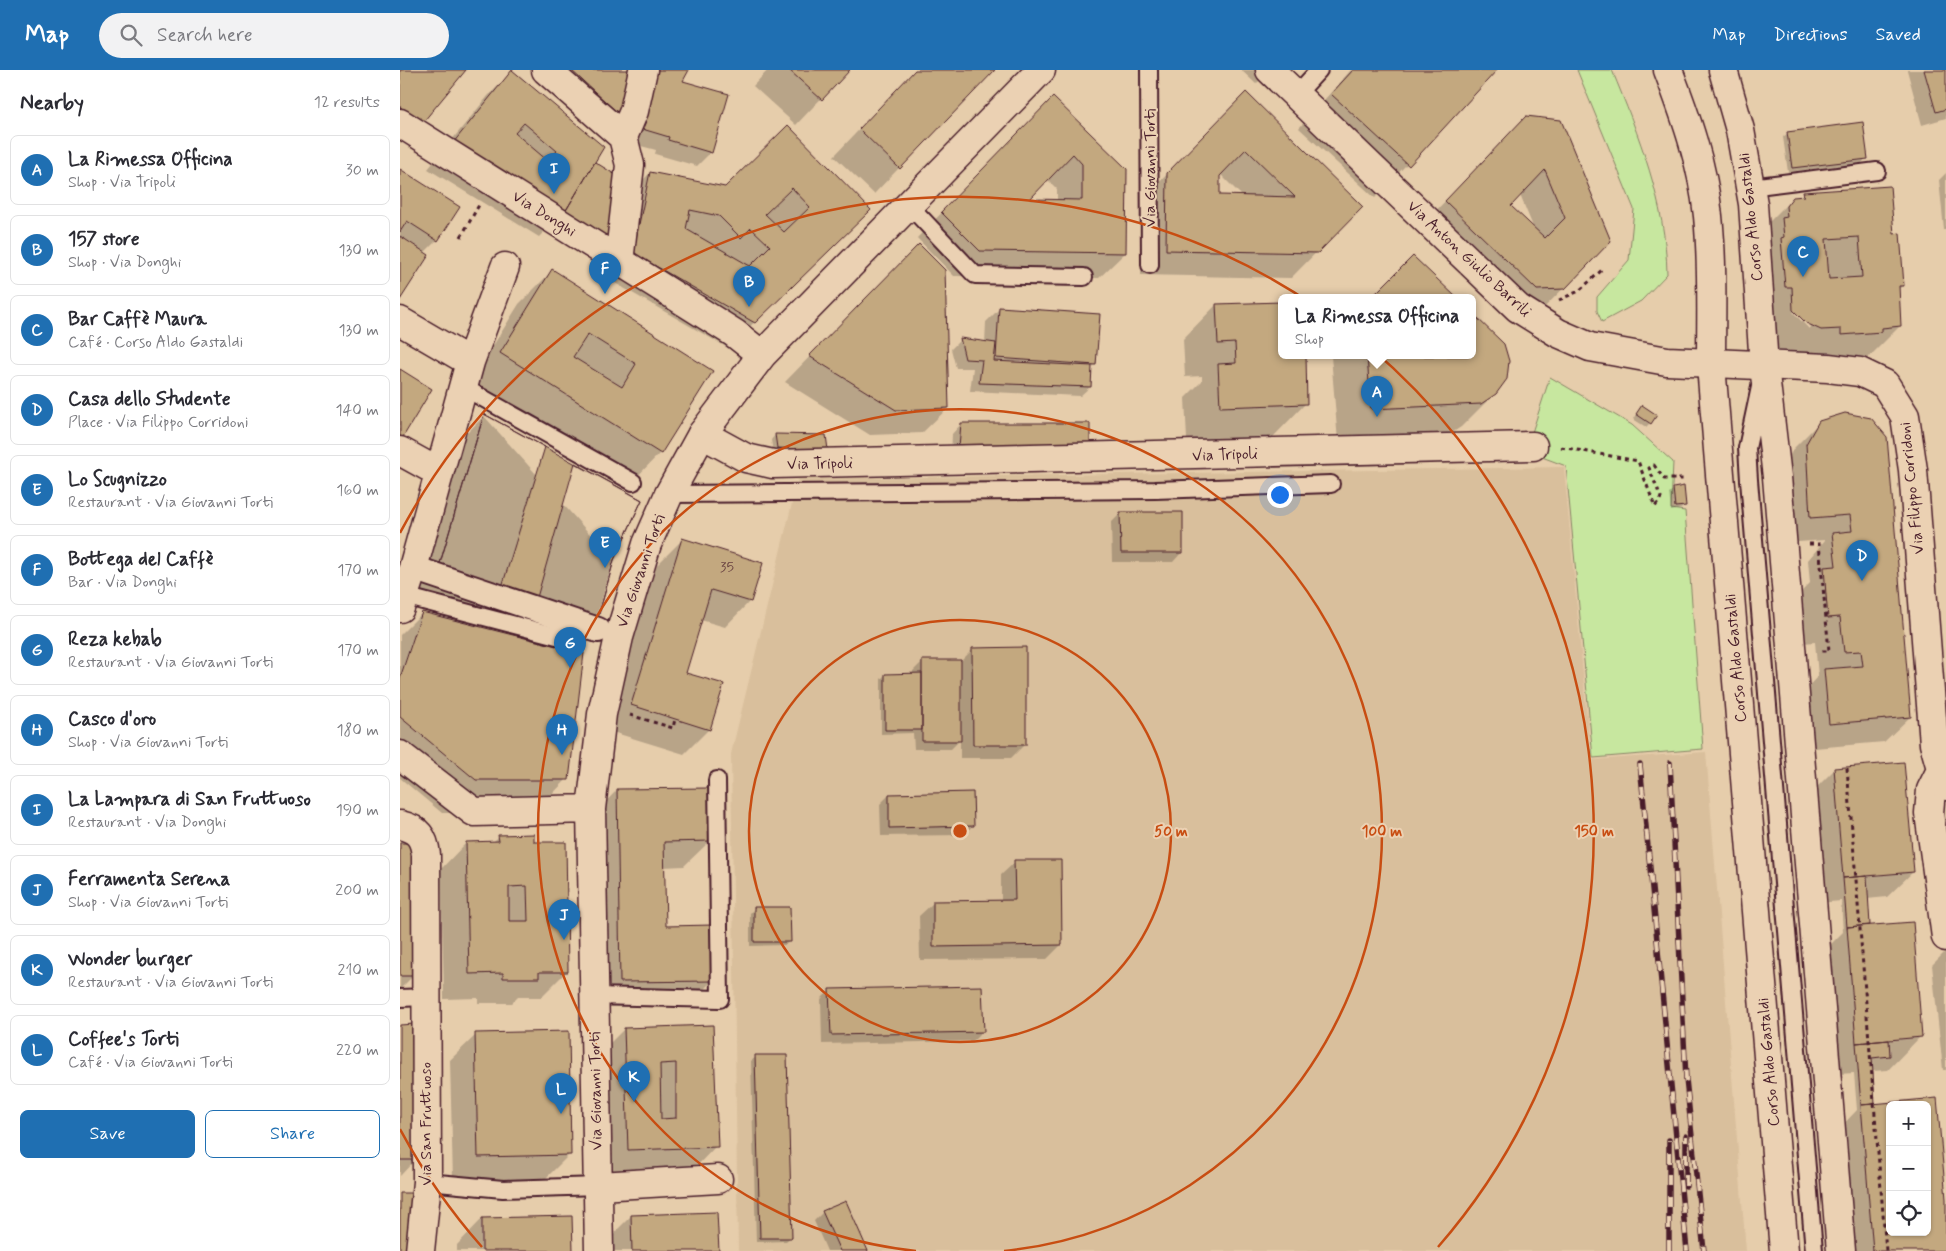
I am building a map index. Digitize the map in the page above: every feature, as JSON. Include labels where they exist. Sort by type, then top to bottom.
[{"type":"street","points":[[546,70],[623,137],[630,165],[620,262]]},
{"type":"street","points":[[623,137],[634,111],[643,70]]},
{"type":"street","name":"Via Giovanni Torti","points":[[600,1251],[592,809],[602,714],[619,637],[647,544],[669,494],[702,434],[762,355],[1041,70]]},
{"type":"street","name":"Via Anton Giulio Barrili","points":[[1270,70],[1518,308],[1558,333],[1590,347],[1667,361],[1711,365]]},
{"type":"street","name":"Corso Aldo Gastaldi","points":[[1668,70],[1686,118],[1700,166],[1708,214],[1711,246],[1711,365],[1784,1251]]},
{"type":"street","name":"Corso Aldo Gastaldi","points":[[1723,70],[1740,130],[1750,186],[1764,366],[1777,477],[1841,1251]]},
{"type":"street","name":"Via Donghi","points":[[400,123],[734,333],[762,355]]},
{"type":"street","points":[[402,602],[466,375],[505,267]]},
{"type":"street","points":[[400,321],[466,375]]},
{"type":"street","name":"Via Filippo Corridoni","points":[[1711,365],[1796,365],[1860,372],[1885,384],[1905,416],[1913,470],[1934,744],[1943,779],[1931,790],[1929,813],[1946,937]]},
{"type":"street","name":"Via Tripoli","points":[[702,434],[746,458],[773,464],[1533,446]]},
{"type":"street","points":[[400,451],[438,472]]},
{"type":"street","name":"Via Giovanni Torti","points":[[413,568],[598,630]]},
{"type":"street","points":[[400,755],[474,812],[592,809]]},
{"type":"street","name":"Via San Fruttuoso","points":[[404,826],[418,831],[425,842],[426,855],[413,998],[427,1182],[420,1251]]},
{"type":"street","points":[[598,1186],[718,1179]]},
{"type":"lane","name":"Via Giovanni Torti","points":[[1149,70],[1150,265]]},
{"type":"lane","points":[[1296,94],[1319,70]]},
{"type":"lane","points":[[1750,186],[1877,171]]},
{"type":"lane","points":[[908,204],[975,275],[1084,277]]},
{"type":"lane","name":"Corso Aldo Gastaldi","points":[[1764,366],[1747,448],[1814,1251]]},
{"type":"lane","points":[[466,375],[633,482]]},
{"type":"lane","points":[[669,494],[1155,490],[1331,484]]},
{"type":"lane","points":[[402,602],[557,636]]},
{"type":"lane","points":[[594,996],[720,998],[717,780]]},
{"type":"lane","points":[[427,1182],[503,1189],[598,1186]]},
{"type":"path","points":[[461,237],[483,198]]},
{"type":"path","points":[[1553,301],[1566,299],[1579,291],[1602,270]]},
{"type":"path","points":[[1533,446],[1574,448],[1638,460],[1655,507],[1661,498],[1649,468],[1654,465],[1664,479],[1684,479]]},
{"type":"path","points":[[1806,544],[1819,544],[1829,650],[1816,652]]},
{"type":"path","points":[[636,717],[673,728],[676,719]]},
{"type":"path","points":[[1847,768],[1886,1251]]},
{"type":"shaded area","points":[[1564,467],[1591,760],[1706,752],[1746,1251],[738,1251],[731,754],[798,479]]},
{"type":"green space","points":[[1577,70],[1612,70],[1649,170],[1662,221],[1665,248],[1667,274],[1641,301],[1602,322],[1597,311],[1597,297],[1629,260],[1634,209]]},
{"type":"green space","points":[[1550,377],[1632,425],[1673,462],[1671,509],[1685,511],[1703,749],[1593,758],[1566,466],[1526,451]]},
{"type":"building","points":[[400,70],[466,70],[424,121],[400,107]]},
{"type":"building","points":[[512,70],[604,147],[565,212],[453,143]],"holes":[[[524,123],[557,151],[548,161],[515,133]]]},
{"type":"building","points":[[571,70],[632,70],[619,114]]},
{"type":"building","points":[[656,70],[689,70],[683,81],[729,94],[712,153],[668,140],[669,137],[639,128]]},
{"type":"building","points":[[789,70],[850,70],[822,100]]},
{"type":"building","points":[[915,70],[995,70],[900,169],[859,129]]},
{"type":"building","points":[[1353,70],[1497,70],[1409,166],[1331,94]]},
{"type":"building","points":[[1924,70],[1946,70],[1946,109],[1936,112]]},
{"type":"building","points":[[1246,92],[1363,207],[1318,253],[1166,250],[1167,173]],"holes":[[[1246,149],[1295,197],[1220,195],[1220,176]]]},
{"type":"building","points":[[1053,97],[1127,169],[1126,253],[980,251],[941,212]],"holes":[[[1073,154],[1082,164],[1082,200],[1030,199]]]},
{"type":"building","points":[[1526,116],[1561,120],[1611,241],[1565,289],[1537,290],[1445,201]],"holes":[[[1545,170],[1565,218],[1545,238],[1511,206]]]},
{"type":"building","points":[[1863,122],[1868,159],[1792,168],[1787,132]]},
{"type":"building","points":[[788,125],[871,210],[755,323],[633,253],[650,172],[725,187]],"holes":[[[792,188],[810,207],[784,232],[765,214]],[[690,210],[719,216],[741,238],[751,228],[770,246],[750,266],[686,229]]]},
{"type":"building","points":[[595,162],[619,177],[611,240],[565,212]]},
{"type":"building","points":[[400,169],[460,207],[438,241],[407,221],[400,232]]},
{"type":"building","points":[[1890,186],[1894,234],[1900,233],[1904,286],[1899,286],[1901,326],[1882,328],[1882,332],[1841,335],[1841,329],[1821,330],[1806,323],[1793,310],[1792,287],[1785,287],[1781,238],[1784,237],[1782,218],[1787,217],[1786,206],[1793,197],[1804,196],[1803,192]],"holes":[[[1859,237],[1862,277],[1829,279],[1826,239]]]},
{"type":"building","points":[[400,236],[429,255],[400,300]]},
{"type":"building","points":[[919,244],[945,270],[949,408],[896,410],[809,356]]},
{"type":"building","points":[[1413,256],[1453,294],[1375,294]]},
{"type":"building","points":[[552,269],[713,371],[661,454],[500,353]],"holes":[[[588,334],[636,364],[622,387],[573,357]]]},
{"type":"building","points":[[1278,302],[1278,359],[1306,359],[1307,404],[1220,407],[1218,364],[1236,363],[1235,343],[1218,344],[1216,304]]},
{"type":"building","points":[[999,307],[1100,314],[1096,365],[996,358]]},
{"type":"building","points":[[1476,317],[1504,344],[1509,361],[1507,379],[1496,394],[1481,404],[1371,409],[1367,359],[1476,359]]},
{"type":"building","points":[[960,338],[996,343],[994,361],[1092,366],[1091,387],[979,383],[982,360],[965,359]]},
{"type":"building","points":[[400,369],[432,389],[400,442]]},
{"type":"building","points":[[1642,405],[1657,415],[1651,424],[1636,414]]},
{"type":"building","points":[[1845,413],[1871,418],[1887,437],[1911,717],[1829,724],[1824,669],[1863,666],[1861,651],[1844,652],[1840,617],[1828,618],[1826,595],[1824,567],[1836,566],[1832,533],[1852,531],[1850,515],[1810,518],[1806,444],[1819,421]]},
{"type":"building","points":[[484,414],[545,447],[501,590],[438,570]]},
{"type":"building","points":[[484,414],[642,500],[614,560],[597,621],[438,570]]},
{"type":"building","points":[[961,423],[1090,423],[1090,446],[959,447]]},
{"type":"building","points":[[775,434],[826,435],[828,450],[777,448]]},
{"type":"building","points":[[575,463],[642,500],[614,560],[597,621],[536,601]]},
{"type":"building","points":[[1684,486],[1686,506],[1675,507],[1673,488]]},
{"type":"building","points":[[1120,512],[1183,512],[1183,553],[1121,553]]},
{"type":"building","points":[[682,538],[763,563],[751,602],[711,590],[686,673],[724,684],[710,730],[631,705]]},
{"type":"building","points":[[422,612],[584,653],[569,780],[476,780],[400,717],[400,678]]},
{"type":"building","points":[[1026,647],[1026,745],[973,745],[972,648]]},
{"type":"building","points":[[922,660],[961,660],[961,741],[922,741]]},
{"type":"building","points":[[922,673],[922,730],[885,730],[885,674]]},
{"type":"building","points":[[1904,762],[1914,872],[1843,878],[1834,768]]},
{"type":"building","points":[[710,788],[711,841],[664,842],[666,926],[713,925],[714,981],[620,982],[617,789]]},
{"type":"building","points":[[973,792],[974,826],[889,828],[889,794]]},
{"type":"building","points":[[534,834],[534,842],[566,842],[568,972],[539,972],[539,978],[503,978],[503,973],[469,974],[466,842],[499,841],[498,835]],"holes":[[[527,886],[528,921],[509,921],[509,887]]]},
{"type":"building","points":[[400,843],[414,843],[415,976],[400,976]]},
{"type":"building","points":[[1014,860],[1061,860],[1062,945],[933,947],[933,901],[1015,900]]},
{"type":"building","points":[[1867,876],[1870,925],[1847,927],[1843,878]]},
{"type":"building","points":[[754,907],[790,907],[791,942],[754,942]]},
{"type":"building","points":[[1913,922],[1922,1037],[1856,1043],[1847,927]]},
{"type":"building","points":[[982,986],[984,1032],[831,1035],[829,989]]},
{"type":"building","points":[[414,1024],[417,1160],[400,1160],[400,1025]]},
{"type":"building","points":[[713,1025],[718,1147],[628,1150],[624,1028]],"holes":[[[676,1063],[676,1118],[661,1119],[660,1064]]]},
{"type":"building","points":[[569,1031],[571,1155],[478,1157],[475,1033]]},
{"type":"building","points":[[1889,1040],[1890,1056],[1872,1058],[1875,1104],[1861,1105],[1856,1043]]},
{"type":"building","points":[[755,1055],[787,1055],[792,1238],[760,1238]]},
{"type":"building","points":[[1937,1098],[1946,1199],[1946,1251],[1873,1251],[1861,1105],[1886,1103],[1886,1236],[1931,1236],[1931,1101],[1904,1101]]},
{"type":"building","points":[[400,1193],[412,1193],[410,1251],[400,1251]]},
{"type":"building","points":[[846,1201],[868,1251],[840,1251],[822,1211]]},
{"type":"building","points":[[717,1212],[719,1251],[632,1251],[631,1215]]},
{"type":"building","points":[[572,1216],[573,1251],[482,1251],[482,1218]]},
{"type":"railway","points":[[1670,763],[1686,1079],[1704,1251]]},
{"type":"railway","points":[[1640,764],[1687,1251]]},
{"type":"railway","points":[[1686,1136],[1686,1186]]},
{"type":"railway","points":[[1669,1140],[1669,1251]]},
{"type":"place","name":"La Lampara di San Fruttuoso","points":[[554,194]]},
{"type":"place","name":"Bar Caffè Maura","points":[[1803,277]]},
{"type":"place","name":"Bottega del Caffè","points":[[605,294]]},
{"type":"place","name":"157 store","points":[[749,307]]},
{"type":"place","name":"La Rimessa Officina","points":[[1377,417]]},
{"type":"place","name":"Lo Scugnizzo","points":[[605,568]]},
{"type":"place","name":"Casa dello Studente","points":[[1862,581]]},
{"type":"place","name":"Reza kebab","points":[[570,668]]},
{"type":"place","name":"Casco d'oro","points":[[562,755]]},
{"type":"place","name":"Ferramenta Serena","points":[[564,940]]},
{"type":"place","name":"Wonder burger","points":[[634,1102]]},
{"type":"place","name":"Coffee's Torti","points":[[561,1114]]}]
